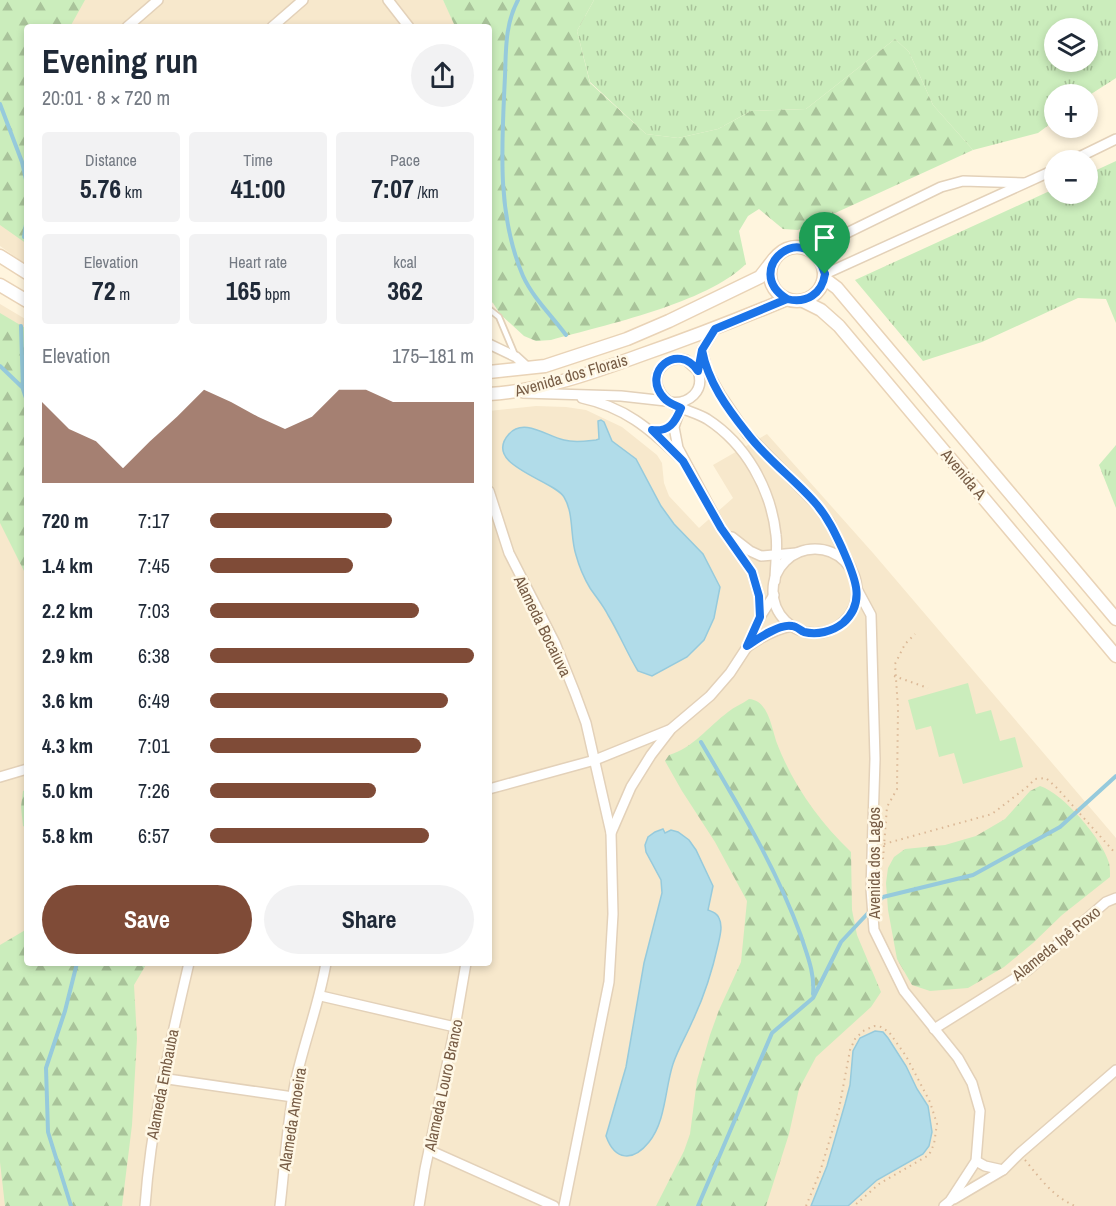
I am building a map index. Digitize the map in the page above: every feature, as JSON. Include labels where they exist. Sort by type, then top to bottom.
[{"type":"street","points":[[130,24],[158,0]]},
{"type":"street","points":[[275,24],[303,0]]},
{"type":"street","points":[[388,0],[407,24]]},
{"type":"street","points":[[1093,150],[1116,139]]},
{"type":"street","name":"Avenida dos Florais","points":[[492,394],[509,393],[591,373],[715,329],[787,299],[803,301],[817,293],[825,276],[1044,175]]},
{"type":"street","name":"Avenida dos Florais","points":[[492,372],[544,366],[627,339],[760,277],[780,253],[795,247],[810,251],[941,187],[963,181],[1026,184]]},
{"type":"street","points":[[810,251],[821,262],[825,276]]},
{"type":"street","points":[[0,256],[24,271]]},
{"type":"street","points":[[774,260],[770,275],[771,282],[775,290],[787,299]]},
{"type":"street","name":"Avenida A","points":[[825,276],[1116,619]]},
{"type":"street","points":[[0,285],[24,299]]},
{"type":"street","name":"Avenida A","points":[[803,301],[821,309],[839,326],[1116,656]]},
{"type":"street","points":[[715,329],[702,350],[698,371],[700,382],[696,392],[682,405],[675,421],[676,442],[683,461],[721,528],[752,572],[759,596],[760,617]]},
{"type":"street","points":[[492,344],[516,357],[528,368]]},
{"type":"street","name":"Avenida dos Lagos","points":[[702,350],[711,382],[747,434],[818,505],[830,522],[851,568],[857,589],[871,615],[875,759],[871,890],[874,930],[904,991],[958,1059],[975,1092],[980,1111],[976,1161],[947,1203]]},
{"type":"street","points":[[668,402],[659,392],[656,381],[661,366],[670,360],[681,358],[691,362],[711,382]]},
{"type":"street","points":[[509,393],[621,396],[682,405],[717,426],[751,462],[769,504],[777,538],[774,595],[781,615],[792,626],[805,632],[819,633],[839,626],[853,610],[857,589]]},
{"type":"street","points":[[548,394],[590,400],[632,417],[652,430],[683,461]]},
{"type":"street","points":[[652,430],[661,431],[675,421]]},
{"type":"street","points":[[733,442],[747,434]]},
{"type":"street","name":"Alameda Bocaiuva","points":[[492,500],[509,553],[555,643],[575,693],[595,760]]},
{"type":"street","points":[[721,528],[750,551],[761,556],[798,553],[812,549],[827,550],[841,557],[851,568]]},
{"type":"street","points":[[775,581],[781,567],[798,553]]},
{"type":"street","points":[[611,833],[631,787],[651,755],[671,729],[710,696],[730,673],[774,595]]},
{"type":"street","points":[[747,646],[766,634],[792,626]]},
{"type":"street","points":[[492,788],[595,760],[671,729]]},
{"type":"street","points":[[564,1206],[609,982],[612,914],[611,833],[595,760]]},
{"type":"street","points":[[0,777],[24,770]]},
{"type":"street","name":"Alameda Ipê Roxo","points":[[934,1029],[1028,970],[1106,902],[1116,898]]},
{"type":"street","name":"Alameda Embauba","points":[[145,1206],[148,1159],[161,1078],[188,966]]},
{"type":"street","name":"Alameda Amoeira","points":[[280,1206],[293,1097],[321,996],[326,966]]},
{"type":"street","name":"Alameda Louro Branco","points":[[419,1206],[465,966]]},
{"type":"street","points":[[321,996],[455,1028]]},
{"type":"street","points":[[947,1203],[1003,1170],[1116,1070]]},
{"type":"street","points":[[161,1078],[293,1097]]},
{"type":"street","points":[[429,1150],[554,1206]]},
{"type":"street","points":[[976,1161],[1003,1170]]},
{"type":"lane","points":[[492,311],[499,317],[516,357]]},
{"type":"path","points":[[883,866],[887,807],[897,789],[898,708],[894,676],[895,664],[905,644],[915,634]]},
{"type":"path","points":[[894,676],[928,688]]},
{"type":"path","points":[[884,844],[992,814],[1027,788],[1035,779],[1041,777],[1046,778],[1057,788],[1116,854]]},
{"type":"path","points":[[806,1206],[820,1172],[839,1109],[850,1050],[862,1031],[874,1026],[889,1032],[906,1056],[930,1102],[936,1134],[929,1155],[879,1184],[854,1206]]},
{"type":"path","points":[[1020,1153],[1051,1191],[1075,1206]]},
{"type":"shaded area","points":[[0,0],[443,0],[455,24],[24,24],[24,263],[0,246]]},
{"type":"shaded area","points":[[0,304],[24,318],[24,966],[492,966],[492,411],[536,406],[566,407],[586,410],[622,427],[657,455],[662,463],[664,483],[669,496],[699,528],[733,498],[713,465],[767,434],[873,553],[1116,838],[1116,1206],[0,1206]]},
{"type":"green space","points":[[0,0],[85,0],[72,24],[24,24],[24,242],[0,225]]},
{"type":"green space","points":[[443,0],[594,0],[577,31],[590,83],[646,134],[678,138],[718,129],[751,111],[806,109],[895,39],[909,52],[933,105],[973,150],[798,230],[783,229],[759,209],[748,216],[739,231],[746,264],[729,278],[707,290],[654,311],[551,340],[536,341],[524,336],[500,314],[492,302],[492,24],[454,24]]},
{"type":"green space","points":[[594,0],[1116,0],[1116,78],[1098,90],[1098,84],[1044,84],[1044,128],[1038,133],[973,150],[933,105],[909,52],[895,39],[806,109],[751,111],[718,129],[678,138],[646,134],[590,82],[577,31]]},
{"type":"green space","points":[[1116,161],[1116,323],[1106,299],[1078,298],[982,342],[923,361],[855,280],[1044,194],[1044,204],[1098,204],[1098,169]]},
{"type":"green space","points":[[0,313],[24,327],[24,571],[0,523]]},
{"type":"green space","points":[[1116,445],[1116,508],[1099,465]]},
{"type":"green space","points":[[968,683],[976,714],[991,710],[1000,741],[1015,737],[1023,767],[963,784],[954,753],[939,757],[931,726],[916,730],[908,700]]},
{"type":"green space","points":[[749,699],[756,701],[766,710],[778,746],[800,790],[828,828],[851,852],[852,910],[857,935],[881,992],[871,1007],[816,1057],[799,1089],[789,1134],[766,1206],[656,1206],[684,1151],[690,1134],[697,1080],[710,1035],[741,962],[747,901],[715,842],[665,761],[669,755],[686,747],[728,712]]},
{"type":"green space","points":[[1040,786],[1060,798],[1091,830],[1105,853],[1110,877],[1062,915],[1004,967],[968,988],[930,991],[912,985],[897,959],[888,910],[886,883],[888,868],[894,857],[905,849],[945,845],[976,836],[1005,819],[1030,791]]},
{"type":"green space","points":[[24,790],[24,826],[21,807]]},
{"type":"green space","points":[[24,931],[24,966],[145,966],[134,985],[137,1038],[132,1125],[122,1206],[5,1206],[0,1162],[0,945]]},
{"type":"water","points":[[601,420],[612,441],[636,459],[661,506],[674,524],[703,554],[720,587],[714,618],[704,640],[687,657],[652,676],[638,671],[606,611],[586,580],[574,548],[569,510],[564,497],[558,491],[522,471],[504,455],[503,445],[515,429],[529,428],[564,440],[588,441],[599,439],[598,421]]},
{"type":"water","points":[[663,829],[665,833],[671,830],[678,832],[689,840],[696,850],[713,886],[708,910],[718,916],[721,931],[704,994],[670,1073],[662,1114],[655,1134],[643,1149],[625,1156],[614,1150],[606,1136],[626,1067],[644,963],[662,893],[661,880],[646,852],[645,845],[648,837]]},
{"type":"water","points":[[875,1031],[883,1032],[888,1038],[928,1106],[932,1132],[929,1146],[923,1154],[877,1180],[848,1206],[811,1206],[827,1166],[845,1104],[850,1085],[853,1051],[860,1038]]},
{"type":"waterway","points":[[518,0],[508,28],[506,47],[502,152],[508,227],[514,252],[527,284],[566,335]]},
{"type":"waterway","points":[[0,104],[24,171]]},
{"type":"waterway","points":[[21,326],[24,392]]},
{"type":"waterway","points":[[0,366],[23,388]]},
{"type":"waterway","points":[[701,742],[756,837],[780,885],[808,957],[812,971],[813,994]]},
{"type":"waterway","points":[[698,1206],[772,1033],[813,998],[841,942],[883,897],[973,875],[1060,827],[1116,776]]},
{"type":"waterway","points":[[71,1206],[48,1132],[46,1068],[65,1011],[76,966]]},
{"type":"route","points":[[825,274],[821,262],[810,251],[795,247],[780,253],[771,267],[771,282],[775,290],[787,299],[715,329],[710,335],[702,350],[711,382],[747,434],[818,505],[830,522],[856,582],[857,596],[853,610],[844,622],[833,630],[812,633],[792,626],[782,627],[747,646],[760,617],[759,596],[752,572],[721,528],[683,461],[652,430],[667,429],[675,421],[681,408],[666,401],[657,387],[656,376],[665,362],[675,358],[691,362],[698,371],[702,350],[715,329],[787,299],[803,301],[811,298],[822,286],[825,274]]}]
